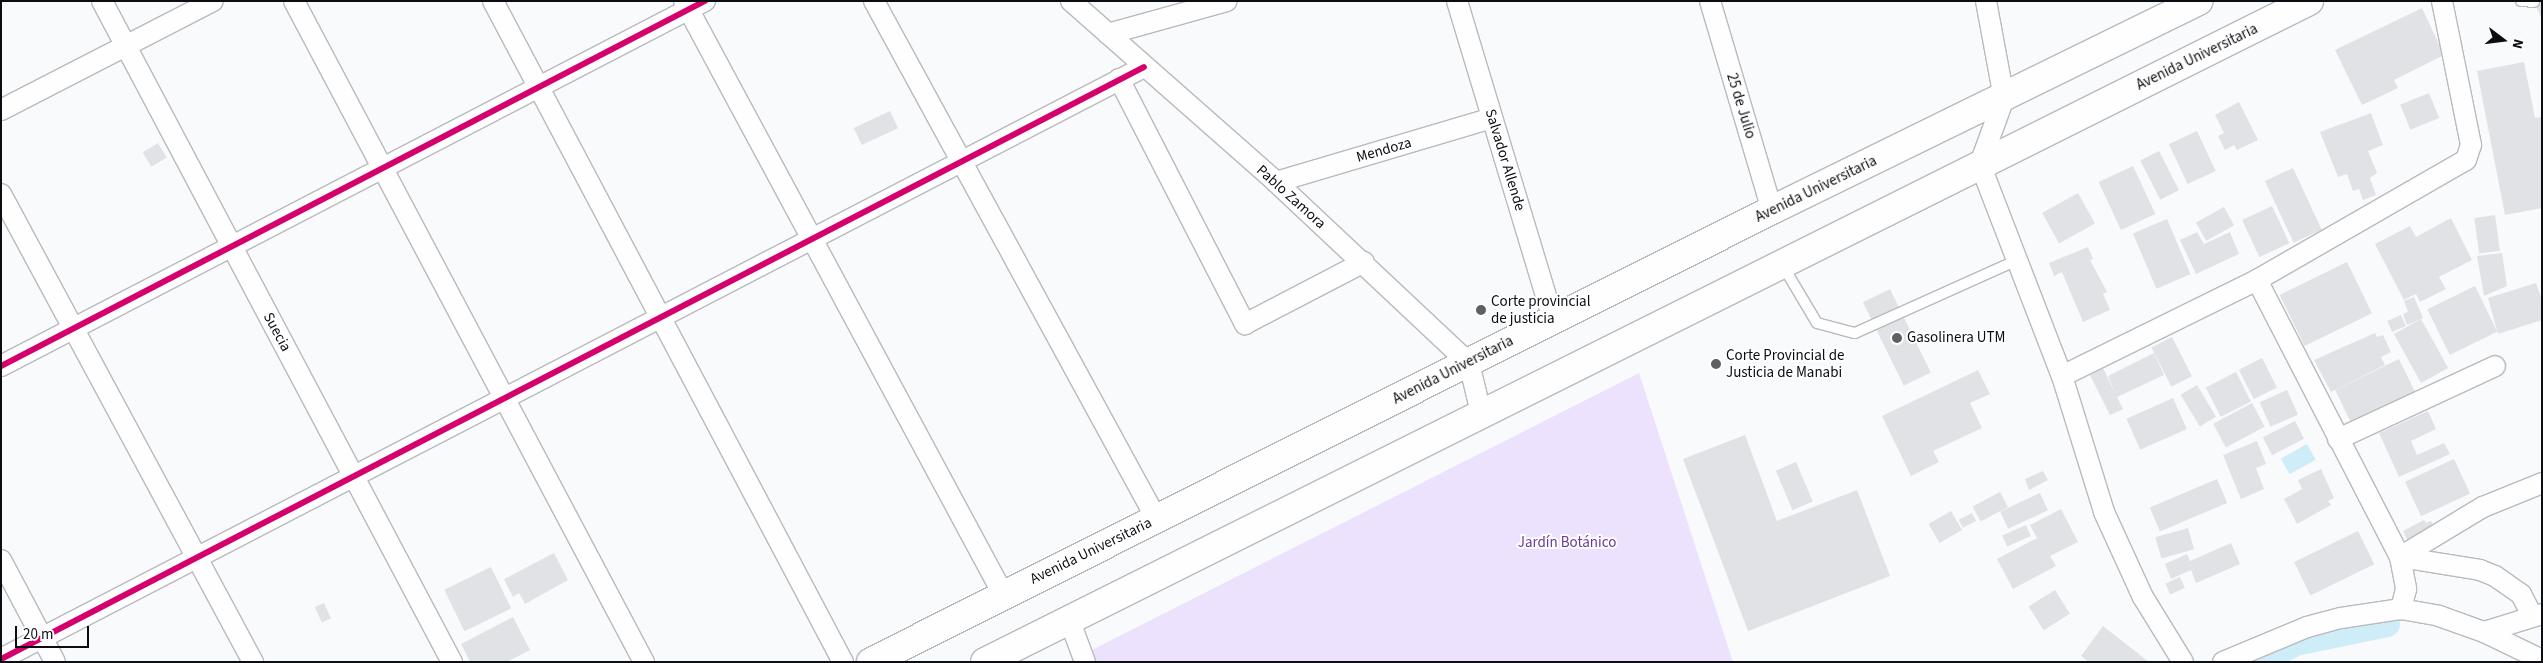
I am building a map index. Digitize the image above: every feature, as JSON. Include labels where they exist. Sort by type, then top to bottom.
[{"type":"main road","name":"Avenida Universitaria","points":[[871,662],[1003,594],[1469,363],[1553,319],[1772,210],[2004,98],[2172,8],[2199,1]]},
{"type":"main road","name":"Avenida Universitaria","points":[[985,662],[2309,1]]},
{"type":"street","name":"Suecia","points":[[102,1],[452,662]]},
{"type":"street","points":[[1,110],[213,1]]},
{"type":"street","points":[[294,1],[644,662]]},
{"type":"street","points":[[493,1],[843,662]]},
{"type":"street","points":[[874,1],[1156,518]]},
{"type":"street","name":"Pablo Zamora","points":[[1071,1],[1364,262],[1469,363]]},
{"type":"street","points":[[1108,34],[1227,1]]},
{"type":"street","name":"Salvador Allende","points":[[1457,1],[1553,319]]},
{"type":"street","name":"25 de Julio","points":[[1710,1],[1772,210]]},
{"type":"street","points":[[1986,1],[2004,98],[1980,164],[2015,261],[2062,376],[2104,512],[2143,597],[2183,662]]},
{"type":"street","points":[[2062,376],[2257,280],[2466,160],[2471,145],[2442,1]]},
{"type":"street","points":[[1,366],[539,88],[693,4],[812,239],[1003,594]]},
{"type":"street","points":[[1,659],[1144,67]]},
{"type":"street","points":[[1119,79],[1245,324],[1364,262]]},
{"type":"street","name":"Mendoza","points":[[1276,182],[1492,118]]},
{"type":"street","points":[[1,194],[253,662]]},
{"type":"street","points":[[2257,280],[2400,557],[2406,589],[2401,609]]},
{"type":"street","points":[[1469,363],[1481,413]]},
{"type":"street","points":[[2338,439],[2495,366]]},
{"type":"street","points":[[2400,557],[2483,507],[2542,483]]},
{"type":"street","points":[[2400,557],[2480,570],[2495,576],[2521,594],[2537,615],[2484,632]]},
{"type":"street","points":[[1,560],[55,662]]},
{"type":"street","points":[[2223,662],[2307,627],[2341,618],[2401,609],[2439,616],[2484,632],[2542,660]]},
{"type":"street","points":[[1069,619],[1085,662]]},
{"type":"lane","points":[[2521,1],[2534,2]]},
{"type":"lane","points":[[1782,263],[1817,323],[1855,333],[2015,261]]},
{"type":"green space","name":"Jardín Botánico","points":[[1639,373],[1733,662],[1068,662]]},
{"type":"water","points":[[2307,444],[2316,460],[2289,474],[2281,459]]},
{"type":"building","points":[[2534,1],[2542,1],[2542,20]]},
{"type":"building","points":[[2422,8],[2444,55],[2394,80],[2398,88],[2362,105],[2335,50]]},
{"type":"building","points":[[2524,62],[2535,118],[2542,117],[2542,208],[2505,215],[2477,71]]},
{"type":"building","points":[[2429,93],[2439,118],[2410,130],[2400,105]]},
{"type":"building","points":[[2239,102],[2258,140],[2237,150],[2234,145],[2225,150],[2218,136],[2224,133],[2215,115]]},
{"type":"building","points":[[890,111],[898,128],[862,145],[854,128]]},
{"type":"building","points":[[2371,113],[2383,145],[2368,151],[2377,173],[2370,178],[2376,195],[2363,200],[2359,189],[2353,191],[2347,174],[2338,177],[2320,132]]},
{"type":"building","points":[[2197,131],[2216,171],[2187,184],[2169,144]]},
{"type":"building","points":[[158,143],[167,158],[151,167],[143,152]]},
{"type":"building","points":[[2159,151],[2179,190],[2160,200],[2140,161]]},
{"type":"building","points":[[2133,166],[2155,214],[2121,230],[2099,182]]},
{"type":"building","points":[[2293,168],[2322,230],[2294,243],[2265,181]]},
{"type":"building","points":[[2078,193],[2095,224],[2059,243],[2042,213]]},
{"type":"building","points":[[2272,206],[2289,243],[2259,257],[2242,220]]},
{"type":"building","points":[[2224,207],[2234,225],[2206,241],[2196,223]]},
{"type":"building","points":[[2495,215],[2500,251],[2479,254],[2474,218]]},
{"type":"building","points":[[2451,218],[2472,260],[2439,277],[2446,289],[2420,302],[2416,294],[2404,300],[2375,244],[2410,226],[2416,237]]},
{"type":"building","points":[[2167,219],[2190,274],[2156,289],[2133,233]]},
{"type":"building","points":[[2197,232],[2204,244],[2230,232],[2239,254],[2196,274],[2180,240]]},
{"type":"building","points":[[2088,247],[2093,259],[2090,260],[2107,292],[2103,294],[2110,310],[2083,322],[2062,272],[2054,276],[2049,263]]},
{"type":"building","points":[[2502,253],[2507,286],[2484,296],[2477,256]]},
{"type":"building","points":[[2347,262],[2372,313],[2305,346],[2280,295]]},
{"type":"building","points":[[2536,283],[2542,300],[2542,320],[2498,334],[2488,298]]},
{"type":"building","points":[[2475,286],[2497,332],[2450,355],[2427,309]]},
{"type":"building","name":"Gasolinera UTM","points":[[1890,289],[1931,373],[1904,386],[1863,302]]},
{"type":"building","points":[[2414,297],[2423,318],[2407,325],[2403,314],[2408,312],[2404,301]]},
{"type":"building","points":[[2401,315],[2406,326],[2392,332],[2387,321]]},
{"type":"building","points":[[2421,319],[2448,368],[2421,383],[2394,334]]},
{"type":"building","points":[[2375,333],[2377,337],[2383,335],[2391,352],[2381,357],[2385,365],[2331,392],[2314,360]]},
{"type":"building","points":[[2172,337],[2192,376],[2171,387],[2152,347]]},
{"type":"building","points":[[2154,353],[2164,375],[2117,397],[2123,409],[2110,415],[2090,375],[2103,368],[2116,395],[2108,376]]},
{"type":"building","points":[[2262,358],[2277,387],[2254,399],[2239,370]]},
{"type":"building","points":[[2399,359],[2415,392],[2351,423],[2335,390]]},
{"type":"building","points":[[1978,370],[1990,394],[1970,403],[1982,428],[1933,451],[1939,462],[1911,476],[1882,416]]},
{"type":"building","points":[[2236,372],[2251,401],[2221,417],[2206,387]]},
{"type":"building","points":[[2197,385],[2216,417],[2200,427],[2181,395]]},
{"type":"building","points":[[2287,390],[2298,415],[2271,427],[2260,402]]},
{"type":"building","points":[[2173,398],[2187,429],[2140,450],[2126,419]]},
{"type":"building","points":[[2252,403],[2265,427],[2226,447],[2213,424]]},
{"type":"building","points":[[2428,411],[2436,429],[2411,441],[2417,455],[2444,443],[2450,454],[2399,477],[2379,433]]},
{"type":"building","points":[[2295,421],[2304,439],[2272,455],[2263,437]]},
{"type":"building","points":[[1745,435],[1777,521],[1857,490],[1890,576],[1748,631],[1683,459]]},
{"type":"building","points":[[2257,441],[2266,464],[2256,468],[2264,489],[2241,499],[2223,455]]},
{"type":"building","points":[[2454,459],[2470,493],[2421,516],[2405,482]]},
{"type":"building","points":[[1796,462],[1813,502],[1793,510],[1776,471]]},
{"type":"building","points":[[2321,469],[2334,498],[2328,501],[2331,505],[2297,524],[2284,499],[2302,489],[2298,480]]},
{"type":"building","points":[[2043,471],[2048,480],[2029,490],[2025,479]]},
{"type":"building","points":[[2217,479],[2227,503],[2160,531],[2150,508]]},
{"type":"building","points":[[2000,492],[2008,507],[1981,522],[1973,507]]},
{"type":"building","points":[[2040,493],[2048,510],[2008,529],[2000,512]]},
{"type":"building","points":[[2061,509],[2078,542],[2050,556],[2056,566],[2013,589],[1997,559],[2037,538],[2030,525]]},
{"type":"building","points":[[1951,511],[1962,530],[1939,543],[1928,524]]},
{"type":"building","points":[[1972,513],[1976,521],[1963,528],[1959,520]]},
{"type":"building","points":[[2424,520],[2426,523],[2431,521],[2436,531],[2409,544],[2403,531]]},
{"type":"building","points":[[2026,525],[2031,536],[2007,547],[2002,536]]},
{"type":"building","points":[[2188,528],[2194,549],[2161,559],[2155,537]]},
{"type":"building","points":[[2358,531],[2374,564],[2310,595],[2294,562]]},
{"type":"building","points":[[2231,543],[2240,564],[2196,583],[2191,570],[2171,579],[2165,564],[2187,554],[2190,561]]},
{"type":"building","points":[[554,553],[568,580],[525,604],[519,593],[513,597],[504,579]]},
{"type":"building","points":[[491,567],[511,608],[464,631],[444,590]]},
{"type":"building","points":[[2180,577],[2185,588],[2170,594],[2165,584]]},
{"type":"building","points":[[2055,590],[2070,614],[2044,630],[2029,606]]},
{"type":"building","points":[[324,603],[331,619],[322,623],[315,607]]},
{"type":"building","points":[[513,617],[530,650],[507,662],[470,662],[461,644]]},
{"type":"building","points":[[2103,626],[2149,662],[2089,662],[2081,656]]},
{"type":"waterway","points":[[2259,662],[2295,643],[2387,624]]},
{"type":"cycle path","points":[[1,366],[705,1]]},
{"type":"cycle path","points":[[1,659],[1144,67]]},
{"type":"place","name":"Corte provincial de justicia","points":[[1481,310]]},
{"type":"place","name":"Gasolinera UTM","points":[[1897,338]]},
{"type":"place","name":"Corte Provincial de Justicia de Manabi","points":[[1716,364]]}]
